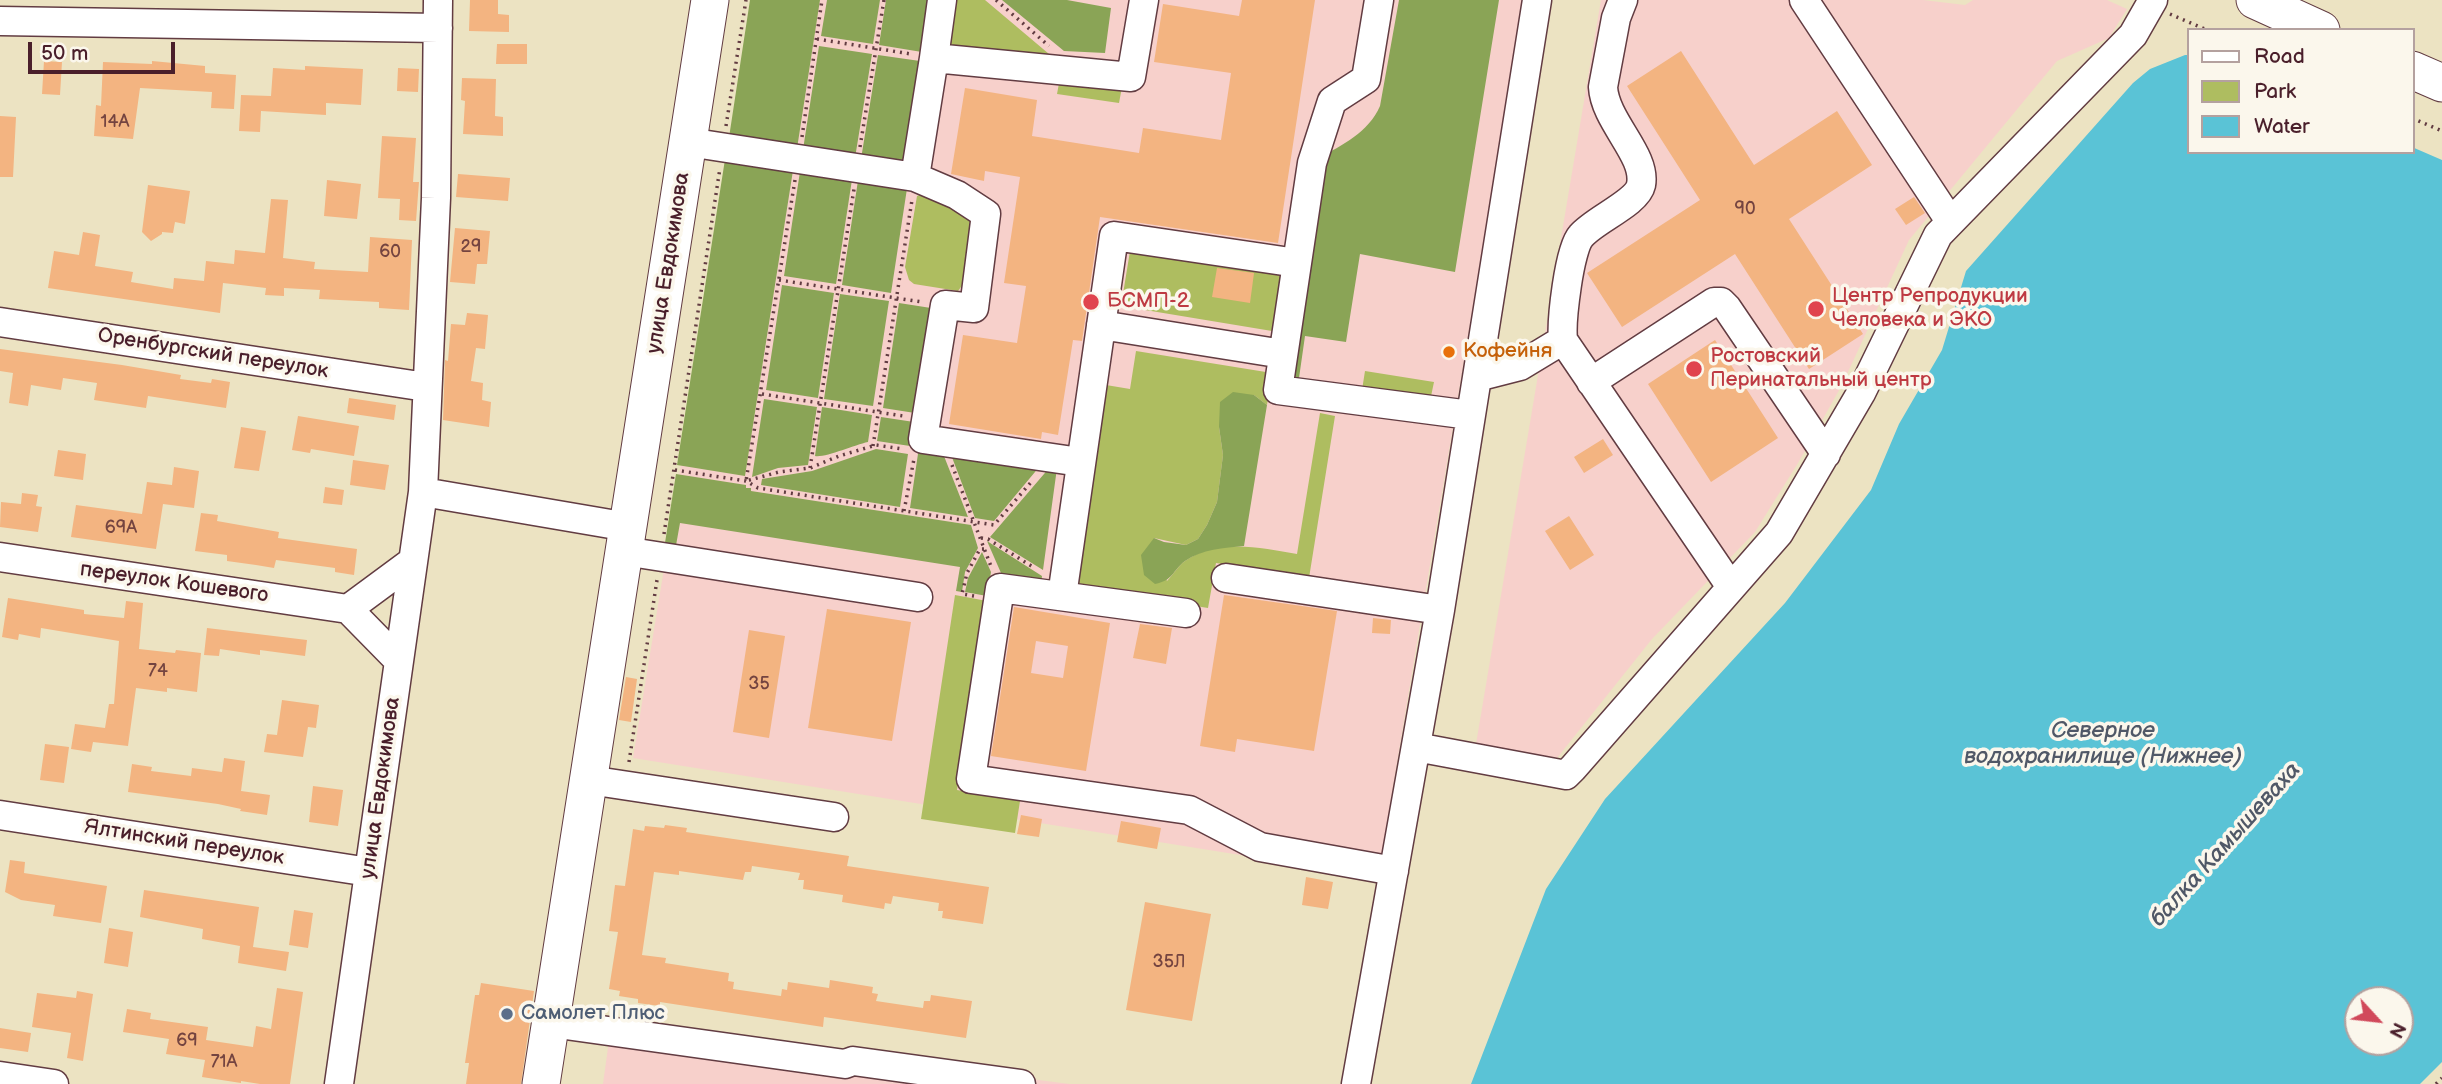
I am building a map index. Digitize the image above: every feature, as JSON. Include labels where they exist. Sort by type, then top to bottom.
[{"type":"main road","name":"улица Евдокимова","points":[[541,1084],[626,539],[706,145],[710,0]]},
{"type":"main road","points":[[2277,5],[2317,28]]},
{"type":"main road","points":[[2414,71],[2442,83]]},
{"type":"street","name":"улица Евдокимова","points":[[339,1084],[423,492],[436,198],[438,0]]},
{"type":"street","points":[[915,177],[942,0]]},
{"type":"street","points":[[934,58],[1131,77],[1144,0]]},
{"type":"street","points":[[1380,0],[1366,79],[1332,101],[1312,163],[1278,390],[1470,415]]},
{"type":"street","points":[[1356,1084],[1440,610],[1537,0]]},
{"type":"street","points":[[1623,0],[1616,18],[1603,87],[1604,99],[1608,112],[1642,168],[1641,185],[1637,194],[1578,237],[1561,325],[1563,340],[1731,587]]},
{"type":"street","points":[[1804,0],[1950,221]]},
{"type":"street","points":[[1416,747],[1566,775],[1779,533],[1861,393],[1938,235],[2133,35],[2152,0]]},
{"type":"street","points":[[0,21],[438,28]]},
{"type":"street","points":[[706,145],[915,177],[957,195],[986,214],[974,308],[945,305],[928,438],[1080,462]]},
{"type":"street","points":[[1062,591],[1114,236],[1297,263]]},
{"type":"street","points":[[1591,382],[1714,302],[1721,302],[1826,454]]},
{"type":"street","name":"Оренбургский переулок","points":[[0,322],[426,387]]},
{"type":"street","points":[[1101,325],[1283,354]]},
{"type":"street","points":[[1477,377],[1520,366],[1563,340]]},
{"type":"street","points":[[423,492],[626,539],[661,556],[918,597]]},
{"type":"street","name":"переулок Кошевого","points":[[0,557],[348,609]]},
{"type":"street","points":[[399,661],[348,609],[413,561]]},
{"type":"street","points":[[1226,578],[1440,610]]},
{"type":"street","points":[[1186,614],[1062,591],[1000,588],[971,779],[1189,810],[1260,847],[1394,872]]},
{"type":"street","points":[[589,780],[834,817]]},
{"type":"street","name":"Ялтинский переулок","points":[[0,815],[369,872]]},
{"type":"street","points":[[551,1023],[844,1074],[853,1061],[1021,1084]]},
{"type":"street","points":[[0,1076],[54,1084]]},
{"type":"path","points":[[626,784],[674,470],[706,145],[746,0]]},
{"type":"path","points":[[747,481],[822,0]]},
{"type":"path","points":[[810,468],[884,0]]},
{"type":"path","points":[[996,0],[1080,72]]},
{"type":"path","points":[[817,39],[934,58]]},
{"type":"path","points":[[2414,119],[2442,131]]},
{"type":"path","points":[[873,446],[915,177]]},
{"type":"path","points":[[779,280],[945,305]]},
{"type":"path","points":[[761,394],[878,412],[947,451],[1000,588]]},
{"type":"path","points":[[747,481],[779,472],[810,468],[873,446],[928,438]]},
{"type":"path","points":[[904,511],[928,438]]},
{"type":"path","points":[[674,470],[747,481],[758,488],[994,525],[1045,466],[1046,458]]},
{"type":"path","points":[[981,538],[988,539],[1062,591]]},
{"type":"path","points":[[962,594],[967,573],[980,548],[985,549]]},
{"type":"path","points":[[2436,1084],[2442,1078]]},
{"type":"shaded area","name":"БСМП-2","points":[[757,0],[1524,0],[1378,877],[633,758]]},
{"type":"shaded area","name":"Ростовский Перинатальный центр","points":[[1601,0],[1923,0],[1965,5],[1973,0],[2107,0],[2127,9],[2109,38],[2057,61],[1909,240],[1842,385],[1755,532],[1652,639],[1553,763],[1475,750]]},
{"type":"shaded area","points":[[611,1026],[1070,1084],[603,1084]]},
{"type":"green space","points":[[750,0],[820,0],[796,155],[728,144]]},
{"type":"green space","points":[[827,0],[880,0],[873,44],[821,36]]},
{"type":"green space","points":[[886,0],[937,0],[928,53],[879,45]]},
{"type":"green space","points":[[948,0],[985,0],[1049,54],[1048,60],[944,50]]},
{"type":"green space","points":[[1002,0],[1067,0],[1111,8],[1105,53],[1064,51]]},
{"type":"green space","points":[[1399,0],[1499,0],[1455,272],[1360,254],[1346,342],[1305,336],[1299,378],[1286,376],[1318,159],[1362,131],[1380,106]]},
{"type":"green space","points":[[819,46],[872,54],[854,164],[802,156]]},
{"type":"green space","points":[[878,55],[927,62],[910,173],[860,165]]},
{"type":"green space","points":[[1060,78],[1122,87],[1119,103],[1057,94]]},
{"type":"green space","points":[[726,153],[794,164],[745,476],[677,465]]},
{"type":"green space","points":[[801,165],[853,173],[836,284],[784,276]]},
{"type":"green space","points":[[859,174],[908,182],[891,293],[842,285]]},
{"type":"green space","points":[[925,193],[972,219],[964,283],[958,291],[914,284],[909,280],[905,267],[917,196]]},
{"type":"green space","points":[[1131,245],[1288,271],[1278,332],[1121,306]]},
{"type":"green space","points":[[782,285],[834,293],[818,398],[766,390]]},
{"type":"green space","points":[[840,294],[889,301],[873,406],[824,399]]},
{"type":"green space","points":[[899,303],[931,308],[915,413],[883,408]]},
{"type":"green space","points":[[1136,351],[1272,373],[1267,405],[1254,395],[1219,427],[1223,455],[1217,502],[1198,539],[1186,545],[1154,538],[1167,581],[1185,561],[1211,549],[1240,547],[1297,554],[1320,413],[1335,416],[1309,578],[1216,563],[1208,608],[1073,586],[1106,385],[1130,389]]},
{"type":"green space","points":[[1365,371],[1434,382],[1430,401],[1362,390]]},
{"type":"green space","points":[[1233,392],[1254,395],[1267,405],[1244,546],[1199,554],[1185,561],[1169,578],[1155,584],[1144,575],[1141,555],[1154,538],[1186,545],[1198,539],[1217,502],[1223,455],[1219,427],[1220,402]]},
{"type":"green space","points":[[764,399],[817,407],[808,465],[778,468],[752,477]]},
{"type":"green space","points":[[822,407],[872,415],[868,442],[815,456]]},
{"type":"green space","points":[[881,417],[914,422],[910,446],[877,441]]},
{"type":"green space","points":[[919,447],[942,451],[968,517],[910,508]]},
{"type":"green space","points":[[876,449],[908,454],[900,507],[761,485],[762,479],[812,471]]},
{"type":"green space","points":[[950,452],[1040,466],[994,521],[975,518]]},
{"type":"green space","points":[[1050,467],[1057,468],[1043,570],[990,537]]},
{"type":"green space","points":[[676,474],[746,485],[751,491],[971,525],[978,548],[965,572],[962,592],[956,591],[960,567],[680,523],[675,551],[664,549]]},
{"type":"green space","points":[[987,541],[1042,576],[1041,586],[1001,573]]},
{"type":"green space","points":[[982,552],[991,572],[987,596],[965,592],[968,578]]},
{"type":"green space","points":[[955,595],[987,601],[957,790],[1020,801],[1015,833],[921,819]]},
{"type":"water","name":"Северное водохранилище (Нижнее)","points":[[2185,55],[2186,154],[2414,154],[2414,148],[2442,160],[2442,1062],[2420,1084],[1471,1084],[1546,889],[1605,799],[1785,603],[1871,490],[1899,424],[1942,350],[1966,271],[2133,83],[2150,69]]},
{"type":"building","points":[[470,0],[498,0],[498,14],[509,15],[509,32],[469,31]]},
{"type":"building","points":[[1242,0],[1315,0],[1278,243],[1100,217],[1082,341],[1073,340],[1058,435],[1042,432],[1041,439],[949,424],[963,335],[1017,343],[1026,286],[1004,283],[1020,177],[985,171],[984,181],[951,174],[965,88],[1037,100],[1032,136],[1139,153],[1143,128],[1221,140],[1231,73],[1154,62],[1163,4],[1239,16]]},
{"type":"building","points":[[497,44],[527,44],[527,64],[496,64]]},
{"type":"building","points":[[1681,51],[1754,165],[1837,111],[1872,165],[1789,219],[1863,334],[1809,369],[1735,254],[1622,327],[1587,273],[1700,200],[1627,86]]},
{"type":"building","points":[[44,61],[62,62],[60,95],[42,94]]},
{"type":"building","points":[[152,61],[205,66],[205,73],[236,75],[234,109],[211,108],[212,92],[140,88],[133,139],[94,136],[96,105],[101,106],[103,62],[152,64]]},
{"type":"building","points":[[305,66],[363,69],[361,105],[326,103],[326,115],[261,111],[260,132],[239,131],[241,95],[271,96],[273,68],[305,70]]},
{"type":"building","points":[[398,68],[419,69],[418,92],[397,91]]},
{"type":"building","points":[[462,78],[496,79],[495,116],[503,117],[503,136],[463,134],[465,101],[461,100]]},
{"type":"building","points":[[0,116],[16,117],[13,177],[0,177]]},
{"type":"building","points":[[382,136],[416,138],[413,182],[419,182],[416,221],[399,220],[400,199],[378,198]]},
{"type":"building","points":[[458,174],[510,178],[508,201],[456,197]]},
{"type":"building","points":[[327,180],[361,184],[357,219],[324,216]]},
{"type":"building","points":[[148,185],[190,191],[185,224],[175,222],[173,233],[162,232],[151,241],[142,232]]},
{"type":"building","points":[[1914,197],[1925,213],[1906,225],[1895,209]]},
{"type":"building","points":[[271,199],[288,200],[283,258],[315,262],[314,269],[368,272],[370,237],[412,240],[409,310],[379,308],[379,302],[319,299],[320,290],[284,288],[284,296],[265,295],[266,288],[223,283],[220,313],[48,288],[54,251],[79,255],[83,232],[100,235],[95,266],[133,272],[131,282],[173,289],[174,278],[204,281],[206,261],[234,264],[235,250],[265,253]]},
{"type":"building","points":[[455,228],[490,231],[487,264],[477,264],[475,284],[450,282]]},
{"type":"building","points":[[1217,268],[1254,273],[1250,303],[1212,297]]},
{"type":"building","points":[[467,313],[488,315],[485,349],[476,348],[471,381],[483,383],[482,400],[491,402],[489,427],[443,420],[445,360],[448,361],[451,324],[465,325]]},
{"type":"building","points":[[1715,340],[1778,438],[1711,482],[1648,384]]},
{"type":"building","points":[[0,349],[122,365],[181,375],[180,379],[211,383],[212,379],[230,382],[226,408],[148,396],[146,408],[94,400],[97,383],[63,378],[61,390],[31,385],[28,406],[9,403],[13,373],[0,371]]},
{"type":"building","points":[[349,398],[396,405],[394,420],[347,413]]},
{"type":"building","points":[[298,416],[359,426],[354,456],[311,449],[310,453],[292,450]]},
{"type":"building","points":[[241,427],[266,431],[259,471],[234,468]]},
{"type":"building","points":[[1603,439],[1613,455],[1584,473],[1574,457]]},
{"type":"building","points":[[58,450],[86,454],[83,480],[54,476]]},
{"type":"building","points":[[353,460],[389,465],[385,490],[350,485]]},
{"type":"building","points":[[174,467],[199,471],[194,508],[163,504],[156,549],[71,537],[76,505],[142,514],[147,482],[172,485]]},
{"type":"building","points":[[325,487],[344,490],[342,505],[323,503]]},
{"type":"building","points":[[22,493],[38,495],[36,506],[42,507],[38,532],[0,527],[1,502],[21,504]]},
{"type":"building","points":[[201,513],[218,515],[217,521],[279,532],[278,538],[357,549],[354,575],[335,572],[335,568],[276,560],[274,568],[227,561],[227,555],[195,551]]},
{"type":"building","points":[[1569,516],[1594,555],[1570,570],[1545,531]]},
{"type":"building","points":[[1224,595],[1337,611],[1314,751],[1237,739],[1235,752],[1200,746]]},
{"type":"building","points":[[8,598],[84,610],[84,614],[124,618],[126,601],[143,603],[139,649],[201,653],[197,692],[136,688],[128,746],[93,742],[91,752],[71,749],[75,724],[105,728],[109,704],[114,704],[119,641],[41,628],[40,638],[19,634],[18,640],[2,637]]},
{"type":"building","points":[[1014,607],[1110,623],[1086,771],[991,756]],"holes":[[[1036,641],[1068,646],[1063,678],[1031,673]]]},
{"type":"building","points":[[827,609],[911,622],[892,741],[808,728]]},
{"type":"building","points":[[1373,618],[1391,620],[1390,634],[1372,633]]},
{"type":"building","points":[[1140,624],[1172,628],[1166,664],[1133,658]]},
{"type":"building","points":[[207,628],[307,640],[305,656],[260,650],[260,655],[220,649],[219,656],[204,655]]},
{"type":"building","points":[[749,630],[785,636],[769,738],[733,732]]},
{"type":"building","points":[[626,677],[637,679],[631,722],[619,720]]},
{"type":"building","points":[[282,700],[319,705],[316,728],[308,727],[303,757],[264,752],[267,734],[277,735]]},
{"type":"building","points":[[45,744],[69,747],[64,783],[40,780]]},
{"type":"building","points":[[224,758],[245,761],[241,791],[270,795],[267,815],[218,804],[128,792],[132,764],[152,767],[151,771],[191,776],[192,768],[222,772]]},
{"type":"building","points":[[313,786],[343,790],[338,826],[309,822]]},
{"type":"building","points":[[1021,815],[1042,819],[1039,837],[1017,834]]},
{"type":"building","points":[[1121,821],[1161,828],[1157,849],[1117,842]]},
{"type":"building","points":[[665,825],[687,828],[686,832],[849,856],[847,866],[989,887],[983,924],[942,918],[943,911],[938,911],[939,903],[893,896],[891,904],[885,903],[884,909],[842,902],[843,895],[803,889],[804,880],[798,880],[800,873],[752,866],[751,872],[745,872],[743,880],[679,871],[679,875],[654,872],[642,955],[666,958],[665,963],[729,973],[728,981],[734,982],[733,989],[781,996],[782,989],[787,990],[788,982],[829,988],[830,980],[873,987],[872,993],[878,994],[876,1001],[923,1008],[924,1001],[930,1001],[931,995],[972,1001],[966,1038],[824,1017],[823,1027],[660,1002],[660,1006],[638,1003],[638,999],[619,996],[620,991],[609,989],[618,932],[609,931],[615,885],[625,886],[633,829],[644,831],[645,826],[664,828]]},
{"type":"building","points":[[10,860],[25,862],[24,873],[107,886],[101,923],[53,916],[55,905],[21,900],[5,892]]},
{"type":"building","points":[[1306,877],[1333,882],[1328,909],[1302,905]]},
{"type":"building","points":[[144,890],[259,907],[253,947],[289,952],[286,971],[238,963],[240,946],[202,939],[203,929],[140,917]]},
{"type":"building","points":[[1145,902],[1211,914],[1192,1021],[1126,1010]]},
{"type":"building","points":[[294,910],[313,913],[308,948],[289,945]]},
{"type":"building","points":[[109,928],[133,932],[128,967],[104,963]]},
{"type":"building","points":[[481,983],[534,991],[521,1084],[466,1084],[469,1063],[465,1063],[475,995],[479,995]]},
{"type":"building","points":[[277,988],[303,992],[290,1084],[241,1083],[202,1077],[205,1060],[166,1054],[169,1039],[123,1032],[127,1009],[151,1013],[150,1019],[208,1027],[206,1040],[253,1047],[256,1026],[271,1029]]},
{"type":"building","points":[[77,991],[93,994],[83,1061],[67,1058],[71,1033],[32,1027],[37,993],[76,998]]},
{"type":"building","points":[[0,1028],[31,1033],[28,1052],[0,1048]]},
{"type":"place","name":"БСМП-2","points":[[1091,302]]},
{"type":"place","name":"Центр Репродукции Человека и ЭКО","points":[[1816,309]]},
{"type":"place","name":"Кофейня","points":[[1449,352]]},
{"type":"place","name":"Ростовский Перинатальный центр","points":[[1694,369]]},
{"type":"place","name":"Самолет Плюс","points":[[507,1014]]},
{"type":"water label","name":"балка Камышеваха","points":[[2226,845]]}]
